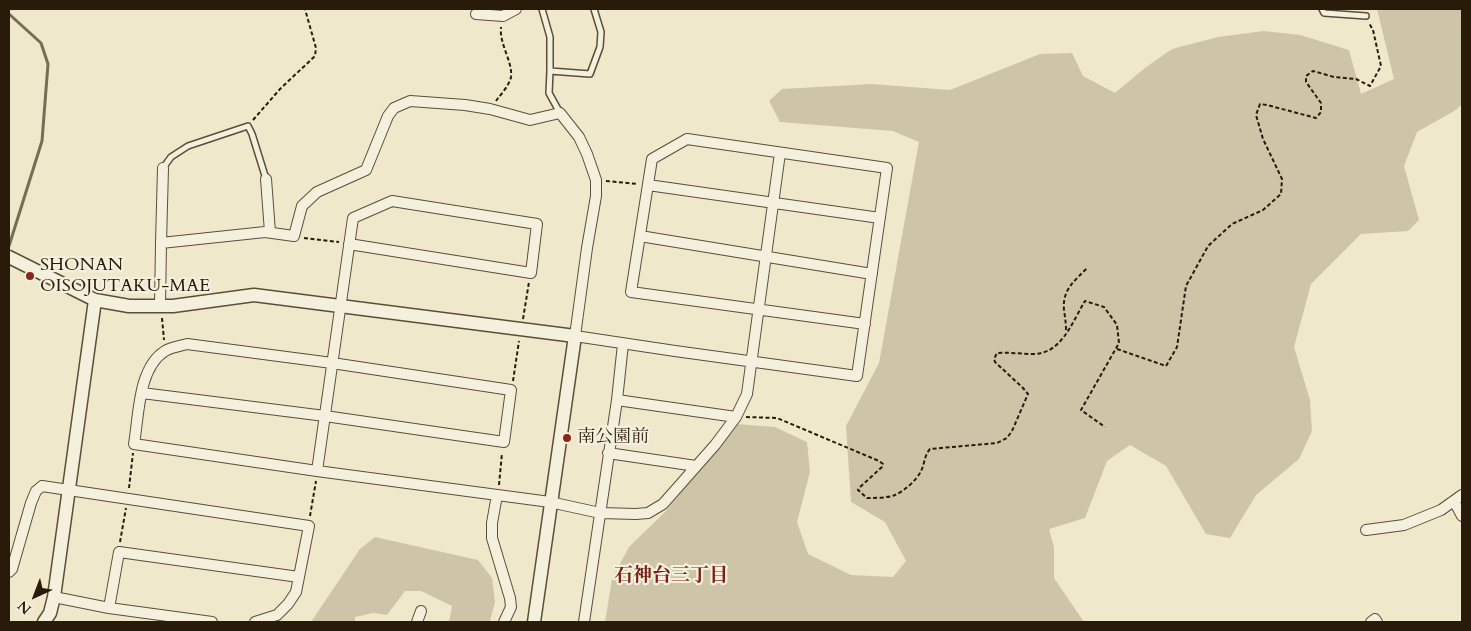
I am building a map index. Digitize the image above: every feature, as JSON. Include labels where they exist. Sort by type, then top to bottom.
[{"type":"street","points":[[476,14],[503,16],[516,9]]},
{"type":"street","points":[[161,243],[247,233],[270,232],[294,236],[302,206],[318,192],[366,170],[388,116],[394,108],[410,101],[465,105],[490,109],[530,120],[560,114],[579,136],[587,154],[596,180],[596,196],[534,622]]},
{"type":"street","points":[[9,257],[95,300],[129,306],[173,306],[254,295],[575,336],[857,376],[865,324],[887,168],[687,139],[652,158],[631,292],[865,324]]},
{"type":"street","points":[[142,393],[325,416],[504,442],[511,390],[332,363],[187,344],[166,350],[152,363],[144,378],[134,444],[550,502],[600,513],[648,513],[663,504],[696,466],[736,417],[747,394],[780,153]]},
{"type":"street","points":[[160,306],[163,168]]},
{"type":"street","points":[[266,179],[270,232]]},
{"type":"street","points":[[648,185],[880,218]]},
{"type":"street","points":[[317,471],[341,305],[349,244],[353,218],[392,201],[537,224],[531,273],[349,244]]},
{"type":"street","points":[[640,236],[765,258],[872,274]]},
{"type":"street","points":[[44,622],[50,613],[54,597],[95,300]]},
{"type":"street","points":[[584,622],[623,344]]},
{"type":"street","points":[[616,400],[736,417]]},
{"type":"street","points":[[608,453],[696,466]]},
{"type":"street","points":[[9,572],[12,569],[31,502],[36,491],[42,486],[309,526],[296,592],[277,615],[255,622]]},
{"type":"street","points":[[497,495],[492,523],[492,538],[511,607],[504,622]]},
{"type":"street","points":[[1366,530],[1404,525],[1441,510],[1458,498],[1462,516]]},
{"type":"street","points":[[110,608],[118,552],[299,576]]},
{"type":"street","points":[[54,597],[110,608],[212,622]]},
{"type":"street","points":[[417,622],[421,612]]},
{"type":"street","points":[[1371,622],[1375,619],[1378,622]]},
{"type":"lane","points":[[542,9],[550,37],[549,93],[560,114]]},
{"type":"lane","points":[[550,70],[590,74],[600,47],[601,32],[594,9]]},
{"type":"lane","points":[[1322,9],[1324,13],[1366,16]]},
{"type":"lane","points":[[163,168],[171,157],[188,146],[248,126],[266,179]]},
{"type":"path","points":[[248,126],[280,89],[315,56],[316,48],[305,9]]},
{"type":"path","points":[[490,109],[508,86],[511,78],[511,71],[500,30],[503,16]]},
{"type":"path","points":[[1116,348],[1166,366],[1176,347],[1186,286],[1208,246],[1232,224],[1263,210],[1281,194],[1282,179],[1263,139],[1256,115],[1260,104],[1316,118],[1321,112],[1321,103],[1306,82],[1306,76],[1313,70],[1334,77],[1356,79],[1370,86],[1381,66],[1373,30],[1366,16]]},
{"type":"path","points":[[596,180],[648,185]]},
{"type":"path","points":[[294,236],[349,244]]},
{"type":"path","points":[[1066,332],[1065,294],[1088,267]]},
{"type":"path","points":[[736,417],[777,418],[879,461],[883,464],[882,467],[858,490],[867,498],[882,498],[895,495],[911,484],[917,477],[921,471],[925,456],[930,450],[997,443],[1007,438],[1028,394],[995,362],[994,359],[997,353],[1043,353],[1055,347],[1060,343],[1085,301],[1104,306],[1118,325],[1119,343],[1081,410],[1105,427]]},
{"type":"path","points":[[160,306],[166,350]]},
{"type":"path","points":[[497,495],[504,442]]},
{"type":"path","points":[[309,526],[317,471]]},
{"type":"shaded area","points":[[1377,9],[1462,9],[1462,104],[1456,110],[1417,132],[1404,166],[1419,220],[1408,231],[1361,234],[1311,284],[1294,347],[1310,400],[1312,431],[1299,459],[1256,495],[1230,538],[1206,534],[1166,466],[1130,445],[1107,461],[1085,518],[1049,529],[1054,547],[1054,578],[1084,622],[605,622],[612,579],[629,547],[665,512],[736,424],[775,427],[807,442],[810,472],[797,522],[808,554],[851,575],[893,577],[906,561],[885,522],[851,502],[846,426],[879,363],[919,142],[893,131],[780,122],[769,101],[782,89],[872,84],[950,90],[1040,54],[1072,53],[1083,76],[1115,93],[1172,49],[1218,37],[1264,31],[1300,35],[1349,50],[1361,94],[1394,79]]},
{"type":"shaded area","points":[[375,537],[478,560],[492,578],[495,602],[490,621],[449,622],[452,606],[421,591],[405,591],[387,615],[373,613],[355,617],[355,622],[311,622],[360,549]]},
{"type":"waterway","points":[[9,14],[41,43],[48,64],[42,141],[9,246]]},
{"type":"place","name":"SHONAN OISOJUTAKU-MAE","points":[[30,276]]},
{"type":"place","name":"南公園前","points":[[567,438]]},
{"type":"district","name":"石神台三丁目","points":[[671,577]]}]
